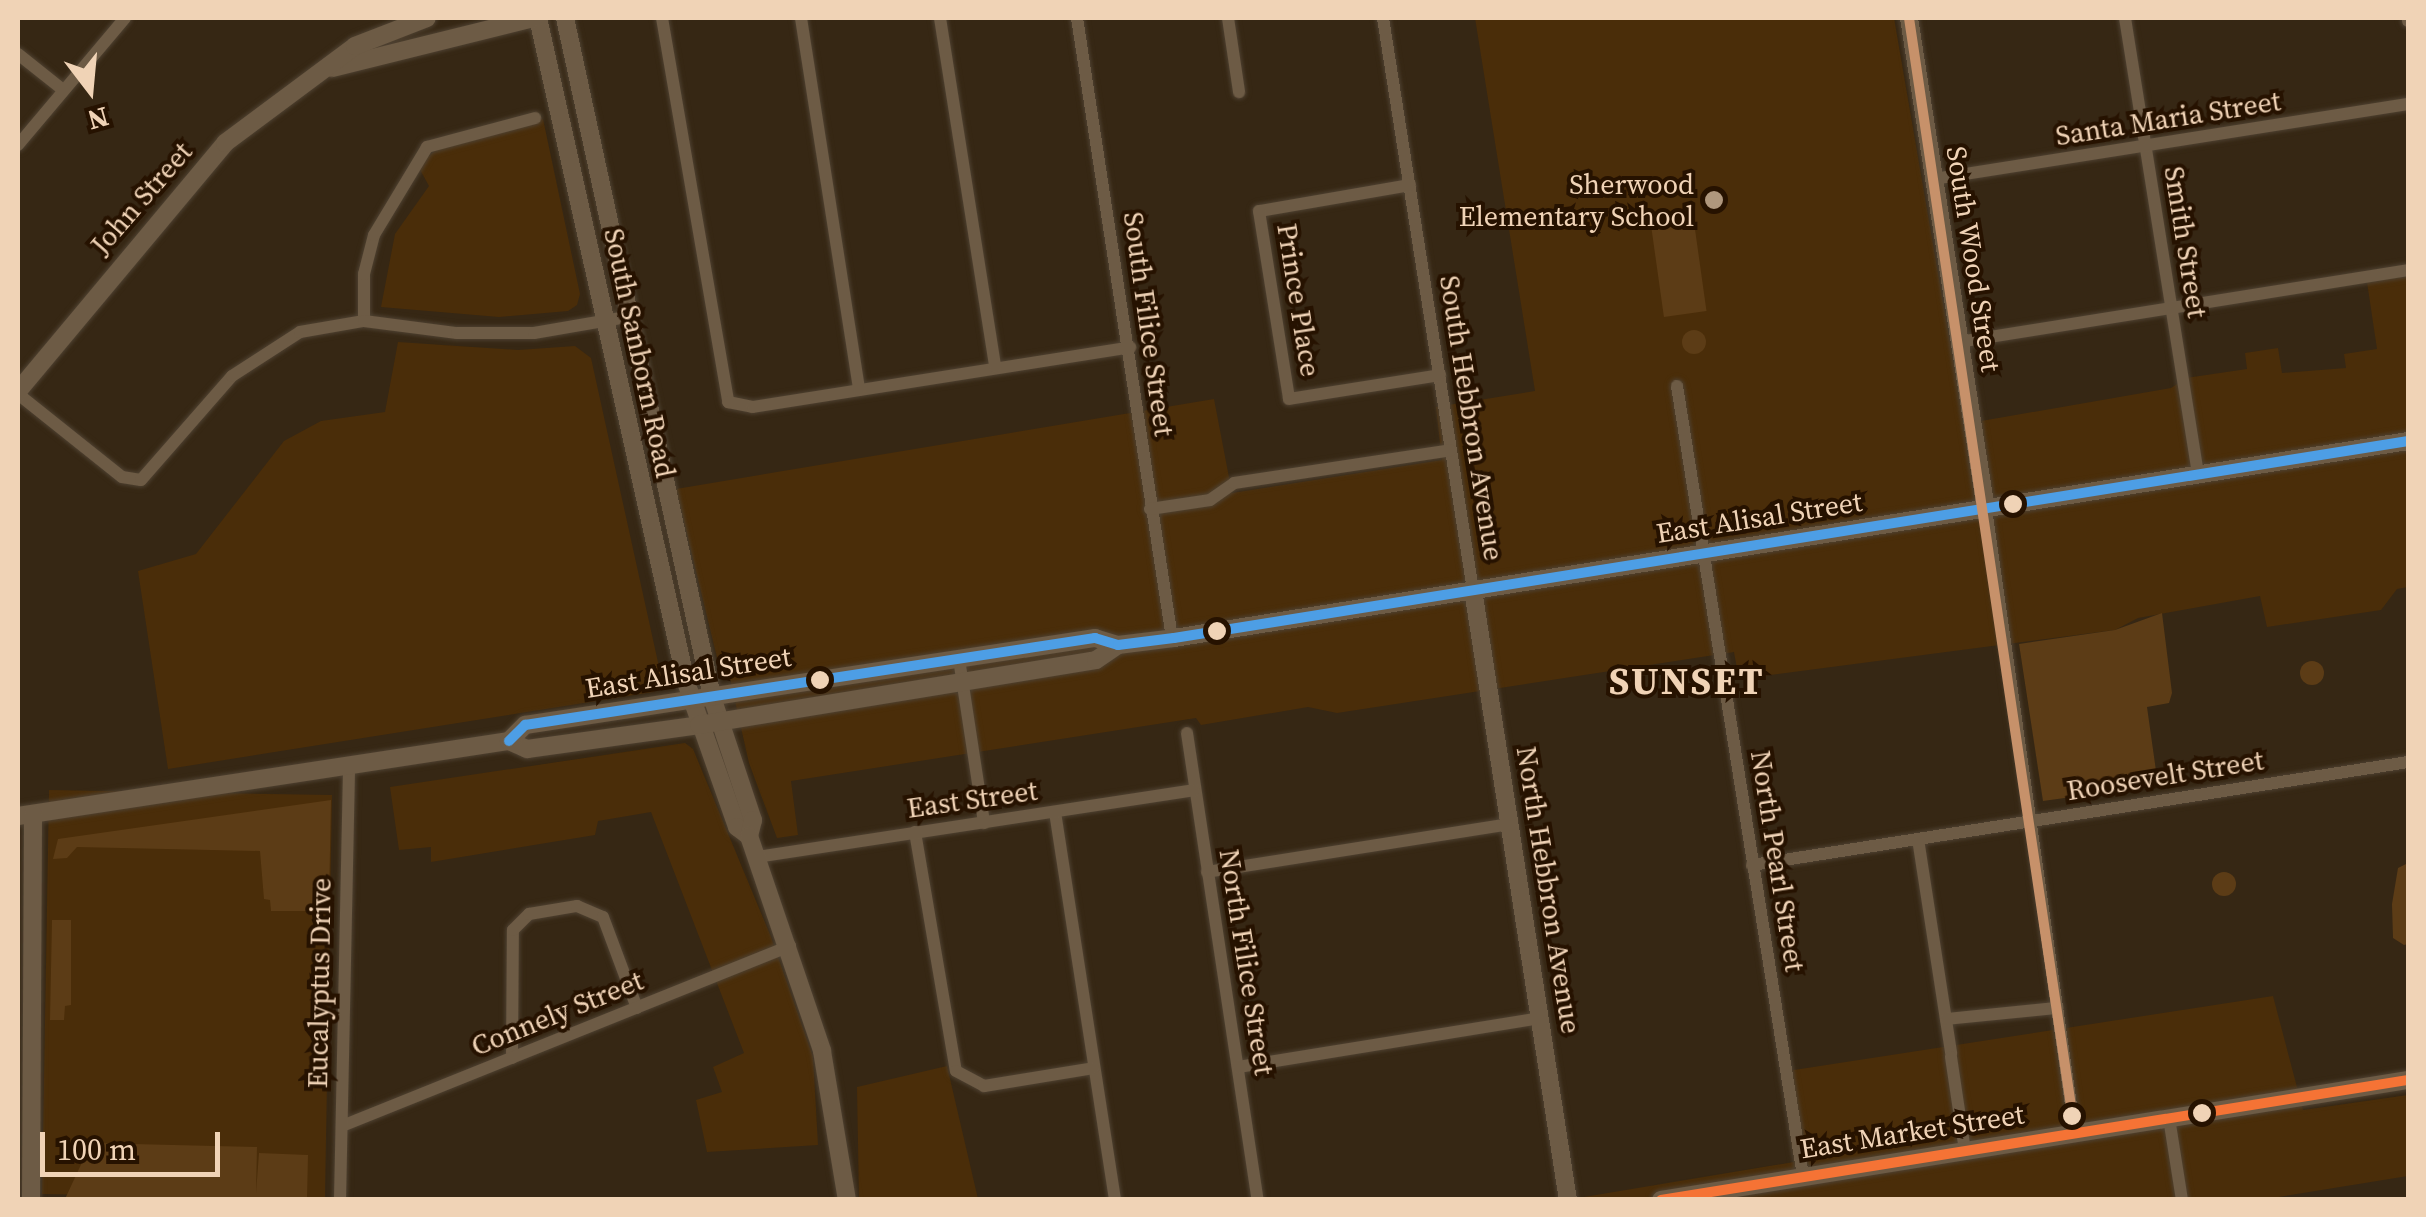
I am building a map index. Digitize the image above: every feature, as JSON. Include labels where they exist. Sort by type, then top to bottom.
[{"type":"main road","name":"John Street","points":[[18,392],[195,173],[263,113],[332,68],[355,46],[427,18]]},
{"type":"main road","name":"John Street","points":[[332,68],[536,18]]},
{"type":"main road","name":"South Sanborn Road","points":[[536,18],[691,700],[737,827],[749,836],[752,820],[712,697],[565,18]]},
{"type":"main road","name":"South Wood Street","points":[[1909,18],[1986,509]]},
{"type":"main road","name":"East Alisal Street","points":[[25,815],[509,741],[527,748],[720,721],[1096,660],[1118,646],[2408,441]]},
{"type":"main road","name":"North Hebbron Avenue","points":[[1474,590],[1568,1200]]},
{"type":"main road","name":"East Alisal Street","points":[[509,741],[525,725],[1095,638],[1118,646]]},
{"type":"main road","points":[[25,815],[25,1079],[31,1200]]},
{"type":"main road","points":[[749,836],[790,946],[822,1052],[847,1200]]},
{"type":"main road","name":"East Market Street","points":[[1661,1200],[2408,1080]]},
{"type":"street","points":[[18,145],[62,88],[125,18]]},
{"type":"street","points":[[662,18],[722,390],[734,405],[753,407],[1130,347]]},
{"type":"street","points":[[801,18],[859,389]]},
{"type":"street","points":[[940,18],[995,367]]},
{"type":"street","name":"South Filice Street","points":[[1077,18],[1172,638]]},
{"type":"street","points":[[1228,18],[1240,92]]},
{"type":"street","name":"South Hebbron Avenue","points":[[1383,18],[1474,590]]},
{"type":"street","name":"Smith Street","points":[[2125,18],[2198,475]]},
{"type":"street","points":[[18,54],[62,88]]},
{"type":"street","name":"Santa Maria Street","points":[[1934,180],[2408,104]]},
{"type":"street","points":[[364,321],[364,274],[374,235],[427,147],[536,118]]},
{"type":"street","name":"Prince Place","points":[[1410,185],[1259,210],[1289,399],[1440,375]]},
{"type":"street","points":[[1959,342],[2408,270]]},
{"type":"street","points":[[18,392],[122,477],[141,480],[155,471],[232,376],[260,353],[309,330],[364,321],[507,334],[627,317]]},
{"type":"street","name":"North Pearl Street","points":[[1676,386],[1803,1176]]},
{"type":"street","points":[[1150,510],[1210,500],[1234,483],[1451,450]]},
{"type":"street","points":[[1986,509],[2075,1133]]},
{"type":"street","points":[[959,659],[984,823]]},
{"type":"street","name":"North Filice Street","points":[[1187,733],[1258,1200]]},
{"type":"street","name":"Roosevelt Street","points":[[1752,865],[2408,762]]},
{"type":"street","name":"Eucalyptus Drive","points":[[340,1200],[349,767]]},
{"type":"street","name":"East Street","points":[[756,858],[1194,790]]},
{"type":"street","points":[[1056,812],[1115,1200]]},
{"type":"street","points":[[1208,872],[1510,824]]},
{"type":"street","points":[[915,832],[956,1072],[984,1086],[1094,1068]]},
{"type":"street","points":[[1918,840],[1965,1150]]},
{"type":"street","points":[[512,1058],[513,930],[530,914],[577,906],[602,917],[637,1008]]},
{"type":"street","name":"Connely Street","points":[[342,1126],[790,946]]},
{"type":"street","points":[[1946,1020],[2056,1008]]},
{"type":"street","points":[[1238,1067],[1540,1018]]},
{"type":"street","points":[[2169,1118],[2182,1200]]},
{"type":"shaded area","points":[[1475,18],[1894,18],[1964,424],[2171,388],[2186,378],[2247,369],[2245,353],[2278,348],[2282,373],[2346,368],[2344,354],[2377,349],[2367,282],[2408,276],[2408,587],[2397,589],[2381,610],[2267,627],[2260,596],[2138,618],[2115,630],[1739,679],[1734,652],[1337,713],[1308,707],[1201,725],[1196,718],[791,781],[798,835],[777,838],[749,763],[730,679],[721,674],[676,489],[1214,399],[1232,493],[1442,460],[1436,407],[1535,391]]},
{"type":"shaded area","points":[[543,119],[580,294],[577,305],[568,311],[499,317],[381,307],[395,234],[429,186],[418,166],[437,149]]},
{"type":"shaded area","points":[[1693,215],[1706,311],[1664,317],[1650,221]]},
{"type":"shaded area","points":[[1694,330],[1703,333],[1703,351],[1694,354],[1685,351],[1682,342],[1685,333]]},
{"type":"shaded area","points":[[398,342],[518,350],[575,346],[591,358],[663,685],[653,692],[168,769],[138,571],[196,554],[284,441],[321,421],[385,412]]},
{"type":"shaded area","points":[[2162,613],[2172,693],[2169,703],[2147,707],[2158,785],[2043,801],[2019,644],[2115,630]]},
{"type":"shaded area","points":[[2312,661],[2321,664],[2321,682],[2312,685],[2303,682],[2300,673],[2303,664]]},
{"type":"shaded area","points":[[685,743],[693,749],[771,937],[813,1057],[818,1145],[707,1152],[696,1100],[722,1092],[713,1067],[744,1053],[651,812],[598,821],[595,835],[431,862],[431,847],[399,850],[390,787]]},
{"type":"shaded area","points":[[49,790],[332,795],[325,1199],[42,1194]]},
{"type":"shaded area","points":[[331,800],[329,899],[321,911],[271,911],[270,900],[264,899],[260,851],[77,847],[67,858],[53,859],[58,839]]},
{"type":"shaded area","points":[[2408,863],[2408,944],[2404,945],[2393,938],[2392,904],[2398,868]]},
{"type":"shaded area","points":[[2224,872],[2233,875],[2233,893],[2224,896],[2215,893],[2212,884],[2215,875]]},
{"type":"shaded area","points":[[52,920],[71,920],[71,1005],[65,1006],[64,1020],[50,1020]]},
{"type":"shaded area","points":[[2273,996],[2303,1110],[2408,1095],[2408,1176],[2266,1199],[1566,1200],[1794,1162],[1781,1072]]},
{"type":"shaded area","points":[[947,1066],[978,1199],[859,1199],[857,1087]]},
{"type":"shaded area","points":[[91,1143],[257,1147],[256,1193],[259,1153],[308,1155],[307,1199],[65,1199]]},
{"type":"transit line","points":[[1909,18],[2075,1133]]},
{"type":"transit line","points":[[509,741],[525,725],[1095,638],[1118,645],[1174,638],[2408,441]]},
{"type":"transit line","points":[[1661,1200],[2408,1080]]},
{"type":"place","name":"Sherwood Elementary School","points":[[1714,200]]},
{"type":"district","name":"SUNSET","points":[[1687,682]]}]
